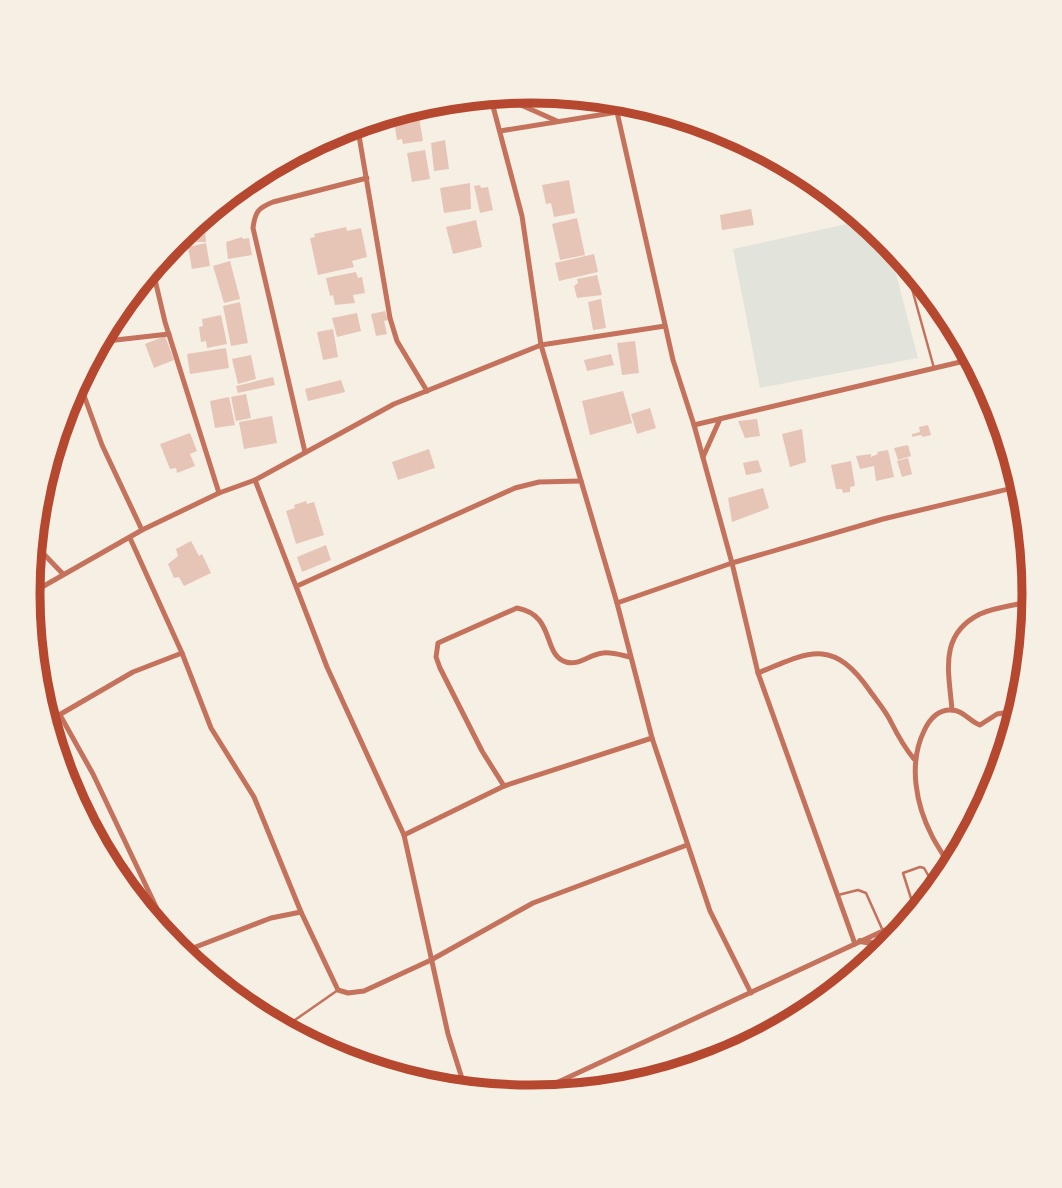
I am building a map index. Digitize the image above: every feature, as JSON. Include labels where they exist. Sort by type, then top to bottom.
[{"type":"street","points":[[517,103],[557,121]]},
{"type":"street","points":[[493,105],[522,216],[541,345],[617,603],[652,738],[710,911],[751,993]]},
{"type":"street","points":[[500,131],[617,112],[673,360],[732,563],[758,673],[836,895],[858,943]]},
{"type":"street","points":[[358,135],[390,318],[397,341],[427,391]]},
{"type":"street","points":[[305,453],[253,228],[254,214],[261,206],[273,202],[367,178]]},
{"type":"street","points":[[155,279],[169,334],[219,493]]},
{"type":"street","points":[[40,587],[142,530],[219,493],[255,480],[394,404],[541,345],[665,326]]},
{"type":"street","points":[[111,341],[169,334]]},
{"type":"street","points":[[694,425],[963,361]]},
{"type":"street","points":[[83,394],[102,445],[142,530]]},
{"type":"street","points":[[702,458],[720,419]]},
{"type":"street","points":[[255,480],[327,667],[404,835],[448,1034],[463,1080]]},
{"type":"street","points":[[297,586],[515,488],[539,482],[581,481]]},
{"type":"street","points":[[617,603],[732,563],[883,519],[1010,489]]},
{"type":"street","points":[[130,538],[182,653],[211,728],[254,797],[301,912],[338,990],[348,993],[364,991],[431,960],[533,903],[687,845]]},
{"type":"street","points":[[42,552],[63,574]]},
{"type":"street","points":[[952,710],[948,653],[951,641],[981,614],[1022,604]]},
{"type":"street","points":[[503,786],[440,668],[436,657],[438,643],[517,608],[538,617],[554,651],[562,660],[576,663],[603,653],[630,657]]},
{"type":"street","points":[[56,717],[132,672],[182,653]]},
{"type":"street","points":[[758,673],[803,656],[832,654],[856,672],[891,722],[903,747],[914,759]]},
{"type":"street","points":[[945,858],[932,836],[920,804],[914,759],[918,743],[930,719],[943,711],[959,711],[980,725],[1007,712]]},
{"type":"street","points":[[60,715],[93,774],[161,917]]},
{"type":"street","points":[[404,835],[503,786],[652,738]]},
{"type":"street","points":[[191,947],[271,918],[301,912]]},
{"type":"street","points":[[553,1084],[891,927]]},
{"type":"street","points":[[858,943],[874,945]]},
{"type":"lane","points":[[910,283],[934,368]]},
{"type":"lane","points":[[912,904],[903,873],[920,867],[924,868],[930,879]]},
{"type":"lane","points":[[836,895],[858,890],[866,893],[883,931]]},
{"type":"lane","points":[[291,1022],[338,990]]},
{"type":"shaded area","points":[[852,223],[893,263],[918,358],[760,388],[733,249]]},
{"type":"building","points":[[419,117],[423,141],[403,144],[402,139],[397,140],[395,127],[399,126],[398,122]]},
{"type":"building","points":[[445,140],[449,169],[434,171],[431,143]]},
{"type":"building","points":[[425,150],[430,179],[412,182],[407,153]]},
{"type":"building","points":[[569,180],[575,213],[554,217],[551,203],[546,204],[542,185]]},
{"type":"building","points":[[470,183],[471,209],[444,213],[440,188]]},
{"type":"building","points":[[480,185],[481,188],[488,187],[493,210],[480,213],[474,186]]},
{"type":"building","points":[[751,209],[754,225],[722,230],[720,215]]},
{"type":"building","points":[[577,218],[585,255],[560,260],[552,224]]},
{"type":"building","points":[[476,220],[482,247],[453,254],[446,227]]},
{"type":"building","points":[[205,227],[206,242],[196,242],[196,236]]},
{"type":"building","points":[[346,227],[347,231],[361,228],[367,257],[352,261],[354,267],[318,275],[310,238],[315,237],[314,234]]},
{"type":"building","points":[[242,237],[249,238],[252,255],[228,259],[226,242]]},
{"type":"building","points":[[206,243],[210,266],[192,269],[188,247]]},
{"type":"building","points":[[594,254],[598,272],[559,281],[555,263]]},
{"type":"building","points":[[230,261],[240,299],[224,303],[213,266]]},
{"type":"building","points":[[356,272],[358,278],[362,277],[365,293],[353,295],[355,303],[335,305],[326,278]]},
{"type":"building","points":[[597,275],[602,295],[577,298],[574,286],[578,283],[577,279]]},
{"type":"building","points":[[601,299],[606,328],[593,330],[588,302]]},
{"type":"building","points":[[240,302],[248,343],[231,346],[223,306]]},
{"type":"building","points":[[385,311],[388,320],[384,321],[387,334],[376,336],[371,314]]},
{"type":"building","points":[[357,313],[361,331],[337,337],[332,318]]},
{"type":"building","points":[[221,315],[227,344],[207,348],[206,341],[201,342],[199,327],[203,326],[202,319]]},
{"type":"building","points":[[333,329],[338,357],[323,360],[317,332]]},
{"type":"building","points":[[165,336],[174,360],[154,368],[145,344]]},
{"type":"building","points":[[635,341],[639,373],[622,375],[617,343]]},
{"type":"building","points":[[226,348],[229,368],[190,374],[187,354]]},
{"type":"building","points":[[611,354],[614,365],[587,371],[584,360]]},
{"type":"building","points":[[251,355],[256,379],[238,384],[232,359]]},
{"type":"building","points":[[273,377],[275,385],[238,393],[236,386]]},
{"type":"building","points":[[341,380],[345,392],[308,401],[305,389]]},
{"type":"building","points":[[623,391],[632,423],[590,435],[582,401]]},
{"type":"building","points":[[246,394],[251,418],[236,421],[231,397]]},
{"type":"building","points":[[229,397],[235,425],[215,428],[210,401]]},
{"type":"building","points":[[981,399],[990,421],[987,421],[978,400]]},
{"type":"building","points":[[650,408],[656,428],[637,434],[631,414]]},
{"type":"building","points":[[272,416],[277,443],[244,449],[239,422]]},
{"type":"building","points":[[757,419],[760,436],[745,438],[738,421]]},
{"type":"building","points":[[928,425],[931,435],[912,437],[912,434],[920,432],[919,427]]},
{"type":"building","points":[[802,429],[806,462],[790,467],[782,434]]},
{"type":"building","points":[[190,433],[197,451],[190,454],[195,466],[177,473],[176,468],[170,469],[160,444]]},
{"type":"building","points":[[908,445],[911,456],[898,460],[894,448]]},
{"type":"building","points":[[429,449],[435,468],[398,480],[392,462]]},
{"type":"building","points":[[888,450],[894,477],[876,481],[874,466],[860,469],[856,456],[871,454],[871,457],[878,454],[877,452]]},
{"type":"building","points":[[908,458],[912,474],[902,477],[897,461]]},
{"type":"building","points":[[758,460],[762,472],[746,475],[743,463]]},
{"type":"building","points":[[851,461],[855,486],[850,487],[850,492],[843,493],[842,489],[836,489],[831,465]]},
{"type":"building","points":[[763,488],[769,508],[732,522],[728,498]]},
{"type":"building","points":[[306,501],[307,504],[314,502],[324,535],[296,544],[286,511]]},
{"type":"building","points":[[191,541],[199,556],[202,554],[211,573],[184,586],[179,577],[174,578],[168,564],[178,556],[176,549]]},
{"type":"building","points":[[326,545],[331,560],[302,572],[297,557]]}]
